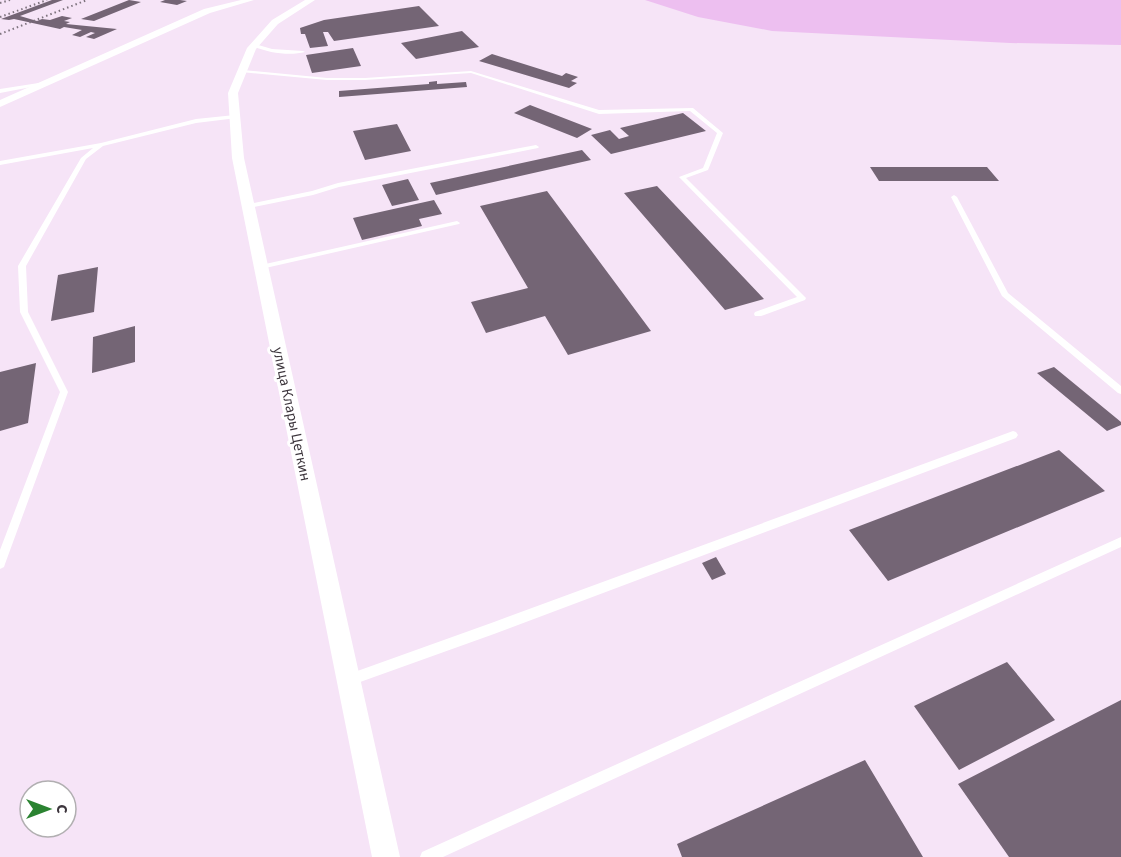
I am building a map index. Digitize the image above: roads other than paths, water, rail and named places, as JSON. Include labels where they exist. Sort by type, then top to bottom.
[{"type":"street","points":[[0,104],[207,11],[250,0]]},
{"type":"street","name":"улица Клары Цеткин","points":[[311,0],[274,22],[255,45],[233,93],[238,158],[386,857]]},
{"type":"lane","points":[[255,45],[262,50],[303,52]]},
{"type":"lane","points":[[243,71],[327,79],[365,79],[471,72],[599,112],[691,109],[720,133],[706,169],[682,177],[802,298],[758,314]]},
{"type":"lane","points":[[0,91],[48,82]]},
{"type":"lane","points":[[0,163],[101,144],[196,121],[235,117]]},
{"type":"lane","points":[[0,564],[64,392],[24,312],[22,266],[84,159],[101,144]]},
{"type":"lane","points":[[249,206],[313,193],[338,185],[536,147]]},
{"type":"lane","points":[[954,197],[1005,294],[1121,391]]},
{"type":"lane","points":[[261,267],[457,223]]},
{"type":"lane","points":[[348,680],[1013,435]]},
{"type":"lane","points":[[427,857],[1121,542]]},
{"type":"railway","points":[[0,3],[10,0]]},
{"type":"railway","points":[[0,17],[47,0]]},
{"type":"railway","points":[[0,34],[87,0]]}]
